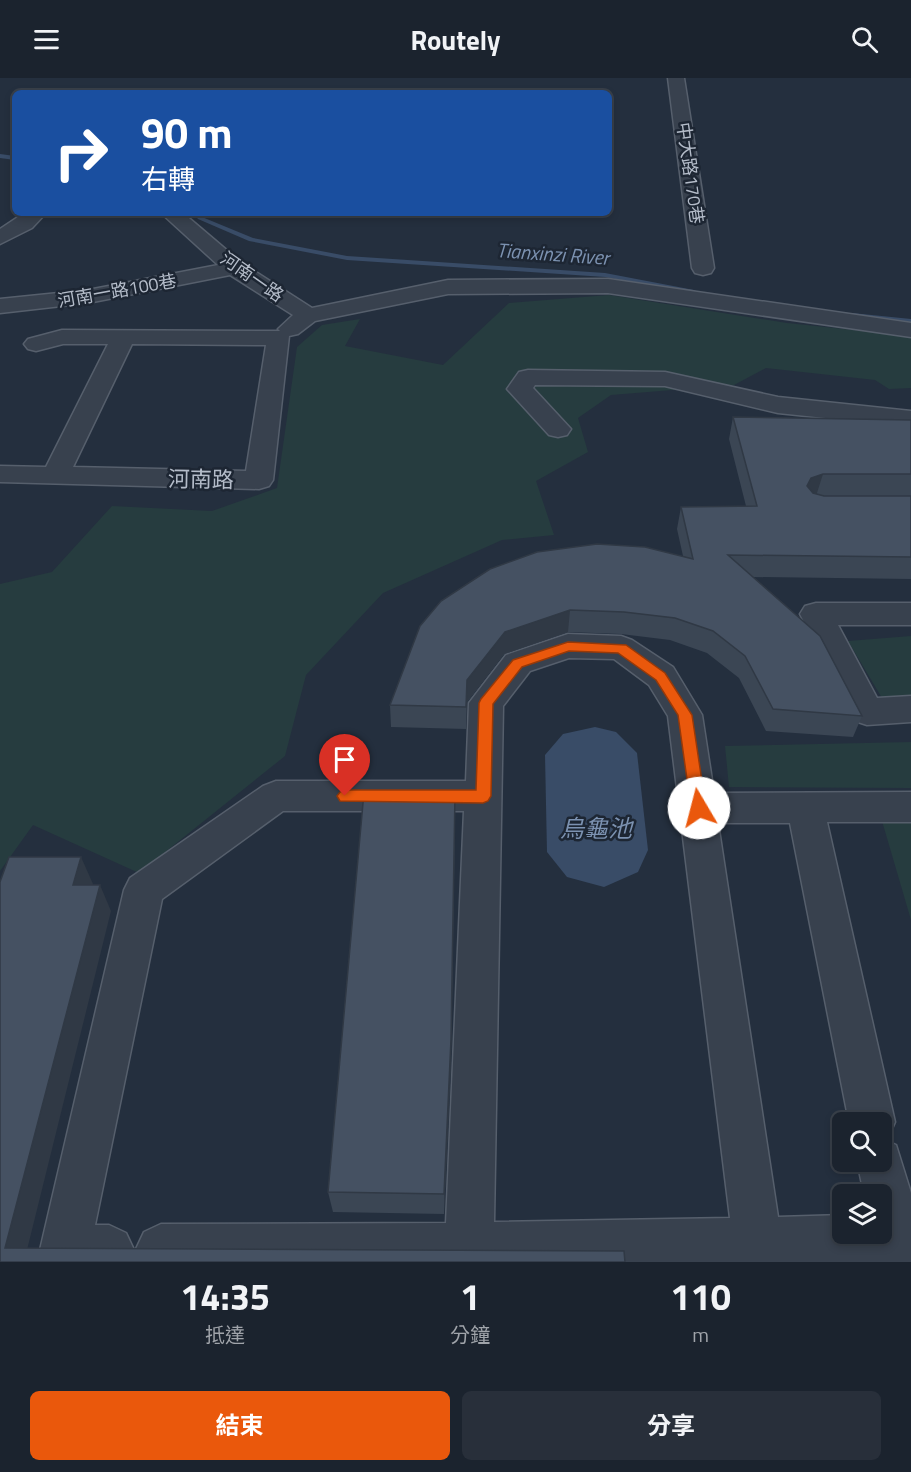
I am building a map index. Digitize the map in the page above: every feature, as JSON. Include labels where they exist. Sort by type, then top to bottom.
[{"type":"street","name":"中大路170巷","points":[[676,78],[703,268]]},
{"type":"street","points":[[0,238],[25,224],[33,216]]},
{"type":"street","name":"河南一路","points":[[174,216],[234,268],[308,315],[279,338]]},
{"type":"street","name":"河南一路100巷","points":[[0,306],[45,304],[234,268]]},
{"type":"street","points":[[308,315],[333,312],[448,287],[608,286],[911,330]]},
{"type":"street","points":[[36,344],[62,336],[279,338]]},
{"type":"street","points":[[55,475],[124,337]]},
{"type":"street","name":"河南路","points":[[0,474],[260,480],[279,338]]},
{"type":"street","points":[[558,429],[520,389],[528,377],[665,379],[778,405],[911,419]]},
{"type":"street","points":[[911,614],[816,614],[867,712],[911,709]]},
{"type":"street","points":[[469,1246],[486,703],[518,663],[568,646],[621,648],[660,676],[685,715],[757,1241]]},
{"type":"street","points":[[483,796],[276,796],[144,890],[65,1250],[469,1246],[650,1252],[757,1241],[904,1246],[883,1172]]},
{"type":"street","points":[[805,807],[870,1112]]},
{"type":"street","points":[[699,808],[911,807]]},
{"type":"green space","points":[[609,295],[787,323],[911,336],[911,388],[889,389],[875,380],[766,368],[734,385],[611,395],[578,418],[588,452],[536,481],[554,535],[502,540],[383,593],[306,675],[285,756],[139,873],[33,825],[0,871],[0,584],[52,572],[112,506],[212,511],[277,488],[297,347],[322,325],[360,319],[345,346],[443,365],[509,303]]},
{"type":"green space","points":[[911,636],[911,705],[882,698],[848,641]]},
{"type":"green space","points":[[911,742],[911,788],[729,787],[725,746]]},
{"type":"green space","points":[[882,821],[911,822],[911,920]]},
{"type":"water","name":"烏龜池","points":[[595,727],[616,732],[637,753],[648,850],[638,872],[604,887],[567,877],[547,852],[545,755],[563,734]]},
{"type":"building","points":[[733,417],[911,420],[911,474],[823,474],[811,478],[807,486],[813,493],[824,496],[911,496],[911,557],[728,555],[820,636],[862,716],[773,709],[745,656],[713,631],[675,618],[624,612],[570,610],[505,632],[467,680],[466,707],[390,705],[420,626],[441,601],[490,569],[537,552],[597,544],[645,547],[693,559],[681,507],[757,506]]},
{"type":"building","points":[[364,792],[455,793],[451,1039],[444,1194],[328,1192]]},
{"type":"building","points":[[9,857],[81,857],[73,885],[100,885],[5,1248],[624,1251],[625,1262],[0,1262],[0,882]]},
{"type":"waterway","name":"Tianxinzi River","points":[[0,156],[12,158]]},
{"type":"waterway","name":"Tianxinzi River","points":[[198,216],[251,240],[347,258],[605,275],[694,292]]},
{"type":"waterway","name":"Tianxinzi River","points":[[855,315],[911,321]]},
{"type":"route","points":[[345,796],[483,796],[486,703],[518,663],[568,646],[621,648],[660,676],[685,715],[699,808]]}]
